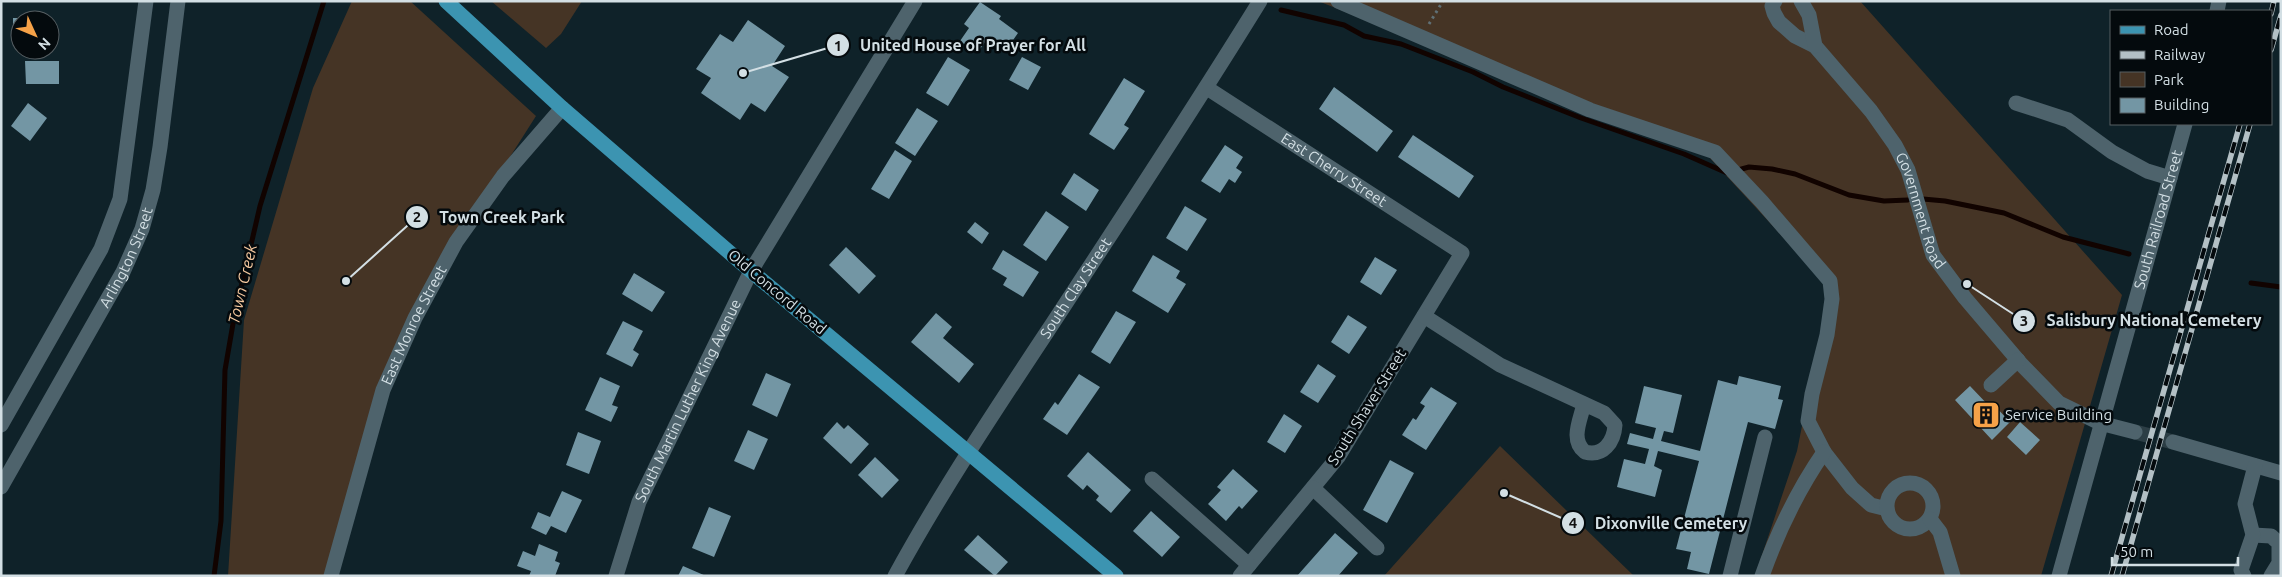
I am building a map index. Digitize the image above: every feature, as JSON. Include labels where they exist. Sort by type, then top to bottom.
[{"type":"main road","name":"Old Concord Road","points":[[446,1],[562,108],[751,271],[1116,576]]},
{"type":"street","name":"Arlington Street","points":[[1,426],[97,257],[120,199],[146,1]]},
{"type":"street","points":[[171,1],[172,47]]},
{"type":"street","name":"Arlington Street","points":[[2,484],[122,272],[142,229],[153,190],[160,147],[178,1]]},
{"type":"street","name":"South Martin Luther King Avenue","points":[[616,576],[639,502],[751,271],[915,1]]},
{"type":"street","name":"South Clay Street","points":[[895,576],[930,512],[968,451],[1206,88],[1260,1]]},
{"type":"street","points":[[1338,1],[1590,110],[1715,152],[1830,281],[1832,299],[1827,335],[1812,394],[1808,421],[1824,452],[1852,488],[1871,505],[1887,509]]},
{"type":"street","name":"Government Road","points":[[1775,1],[1772,6],[1779,22],[1795,36],[1815,46],[1876,118],[1895,145],[1908,170],[1933,255],[1965,298],[2059,404],[2100,423],[2135,432]]},
{"type":"street","name":"Government Road","points":[[1801,1],[1809,15],[1815,46]]},
{"type":"street","name":"East Cherry Street","points":[[1206,88],[1462,253]]},
{"type":"street","points":[[2016,103],[2068,120],[2112,152],[2147,171],[2170,178]]},
{"type":"street","name":"East Monroe Street","points":[[331,576],[383,390],[415,318],[456,242],[503,176],[562,108]]},
{"type":"street","name":"South Railroad Street","points":[[2059,576],[2100,423],[2185,125]]},
{"type":"street","name":"South Shaver Street","points":[[1244,570],[1338,457],[1462,253]]},
{"type":"street","points":[[1424,316],[1500,365],[1584,404]]},
{"type":"street","points":[[1991,385],[2018,360]]},
{"type":"street","points":[[1730,576],[1765,437]]},
{"type":"street","points":[[2173,442],[2281,473]]},
{"type":"street","points":[[1762,576],[1772,549],[1802,484],[1824,452]]},
{"type":"street","points":[[2244,576],[2241,570],[2253,535],[2245,504],[2255,466]]},
{"type":"street","points":[[1152,479],[1244,570]]},
{"type":"street","points":[[1912,483],[1926,489],[1931,496],[1933,512],[1930,519],[1919,528],[1905,529],[1892,522],[1887,509],[1887,501],[1896,488],[1912,483]]},
{"type":"street","points":[[1313,488],[1377,548]]},
{"type":"street","points":[[1930,519],[1940,532],[1953,576]]},
{"type":"street","points":[[2253,535],[2272,536],[2279,543],[2279,563],[2271,576]]},
{"type":"path","points":[[1421,37],[1442,1]]},
{"type":"green space","points":[[352,1],[410,1],[536,116],[456,242],[383,390],[331,576],[228,576],[244,320],[313,88]]},
{"type":"green space","points":[[491,1],[582,1],[561,34],[546,48]]},
{"type":"green space","points":[[1318,1],[1860,1],[2122,295],[2041,576],[1755,576],[1797,451],[1828,292],[1819,276],[1709,157]]},
{"type":"green space","points":[[1500,446],[1634,576],[1384,576]]},
{"type":"building","points":[[980,2],[1001,16],[999,19],[1018,33],[1004,53],[986,41],[977,53],[960,41],[969,28],[964,24]]},
{"type":"building","points":[[748,20],[785,46],[772,66],[789,77],[765,112],[751,103],[740,120],[701,93],[711,78],[696,69],[720,34],[733,42]]},
{"type":"building","points":[[948,57],[970,70],[948,106],[926,93]]},
{"type":"building","points":[[1022,57],[1041,67],[1028,90],[1009,80]]},
{"type":"building","points":[[25,61],[59,61],[59,84],[26,84]]},
{"type":"building","points":[[1124,78],[1145,91],[1124,125],[1129,128],[1114,150],[1089,134]]},
{"type":"building","points":[[1334,87],[1393,131],[1377,152],[1319,109]]},
{"type":"building","points":[[28,103],[47,118],[30,141],[11,126]]},
{"type":"building","points":[[917,108],[938,121],[915,156],[895,143]]},
{"type":"building","points":[[1413,135],[1474,176],[1459,198],[1398,157]]},
{"type":"building","points":[[1225,145],[1243,157],[1236,168],[1242,172],[1235,183],[1229,179],[1220,193],[1201,181]]},
{"type":"building","points":[[895,150],[912,161],[889,199],[871,189]]},
{"type":"building","points":[[1074,173],[1099,190],[1086,211],[1061,194]]},
{"type":"building","points":[[1185,206],[1207,219],[1187,251],[1166,238]]},
{"type":"building","points":[[1046,211],[1069,227],[1046,261],[1023,245]]},
{"type":"building","points":[[975,222],[989,233],[982,244],[967,232]]},
{"type":"building","points":[[846,247],[876,276],[859,294],[829,265]]},
{"type":"building","points":[[1003,250],[1039,272],[1023,297],[1003,285],[1007,278],[992,269]]},
{"type":"building","points":[[1153,255],[1180,271],[1176,278],[1186,284],[1168,313],[1132,291]]},
{"type":"building","points":[[1375,257],[1397,270],[1381,295],[1360,282]]},
{"type":"building","points":[[634,273],[665,292],[652,312],[622,294]]},
{"type":"building","points":[[1116,311],[1136,322],[1110,364],[1091,352]]},
{"type":"building","points":[[936,313],[952,327],[943,338],[974,364],[959,383],[911,342]]},
{"type":"building","points":[[1348,315],[1367,327],[1349,354],[1331,342]]},
{"type":"building","points":[[623,321],[643,331],[633,350],[639,354],[632,367],[606,354]]},
{"type":"building","points":[[1318,364],[1336,376],[1318,403],[1300,392]]},
{"type":"building","points":[[766,373],[791,384],[777,417],[752,405]]},
{"type":"building","points":[[1079,374],[1100,387],[1067,435],[1043,419],[1055,402],[1058,405]]},
{"type":"building","points":[[1739,376],[1781,386],[1778,399],[1783,400],[1775,429],[1748,422],[1709,574],[1687,569],[1691,552],[1676,549],[1699,461],[1658,451],[1654,466],[1662,470],[1655,497],[1617,487],[1624,459],[1645,464],[1649,449],[1627,444],[1630,433],[1653,439],[1656,428],[1635,423],[1644,386],[1682,395],[1673,433],[1664,431],[1661,441],[1700,451],[1718,380],[1737,385]]},
{"type":"building","points":[[600,377],[620,386],[612,405],[618,407],[611,422],[585,410]]},
{"type":"building","name":"Service Building","points":[[1970,386],[1990,407],[1993,404],[2010,422],[1992,440],[1955,400]]},
{"type":"building","points":[[1431,387],[1457,403],[1426,450],[1402,435],[1413,418],[1416,420],[1425,406],[1420,403]]},
{"type":"building","points":[[1284,414],[1302,426],[1285,453],[1267,442]]},
{"type":"building","points":[[837,422],[844,429],[848,425],[869,444],[851,464],[823,438]]},
{"type":"building","points":[[2020,422],[2040,440],[2026,455],[2007,437]]},
{"type":"building","points":[[748,430],[768,439],[754,470],[734,461]]},
{"type":"building","points":[[578,432],[601,441],[589,474],[566,465]]},
{"type":"building","points":[[1088,452],[1131,490],[1111,513],[1096,500],[1099,496],[1087,485],[1083,490],[1067,476]]},
{"type":"building","points":[[875,457],[899,480],[882,498],[858,475]]},
{"type":"building","points":[[1390,460],[1414,473],[1387,523],[1363,510]]},
{"type":"building","points":[[1233,469],[1258,491],[1242,509],[1239,506],[1226,521],[1208,504],[1221,490],[1217,487]]},
{"type":"building","points":[[562,491],[582,500],[566,533],[551,526],[546,535],[531,528],[538,512],[550,517]]},
{"type":"building","points":[[709,507],[731,516],[714,557],[692,548]]},
{"type":"building","points":[[1151,511],[1180,537],[1162,557],[1133,531]]},
{"type":"building","points":[[1335,533],[1358,553],[1338,576],[1297,576]]},
{"type":"building","points":[[978,535],[1008,562],[995,576],[964,550]]},
{"type":"building","points":[[539,544],[558,552],[555,561],[560,563],[555,576],[529,576],[531,571],[517,566],[523,551],[535,556]]},
{"type":"building","points":[[683,566],[706,576],[678,576]]},
{"type":"waterway","name":"Town Creek","points":[[214,576],[221,521],[225,370],[234,318],[260,206],[324,1]]},
{"type":"waterway","points":[[1281,10],[1344,25],[1364,36],[1401,44],[1581,118],[1684,154],[1727,173],[1749,167],[1772,169],[1795,174],[1849,195],[1884,201],[1908,200]]},
{"type":"waterway","points":[[1923,199],[1945,201],[2004,213],[2063,237],[2129,254]]},
{"type":"waterway","points":[[2251,283],[2281,287]]},
{"type":"tunnel","points":[[2135,432],[2173,442]]},
{"type":"railway","points":[[2272,10],[2274,1]]},
{"type":"railway","points":[[2272,46],[2281,15]]},
{"type":"railway","points":[[2111,576],[2240,125]]},
{"type":"railway","points":[[2122,576],[2250,125]]},
{"type":"place","name":"United House of Prayer for All","points":[[743,73]]},
{"type":"place","name":"Town Creek Park","points":[[346,281]]},
{"type":"place","name":"Salisbury National Cemetery","points":[[1967,284]]},
{"type":"place","name":"Service Building","points":[[1986,415]]},
{"type":"place","name":"Dixonville Cemetery","points":[[1504,493]]}]
